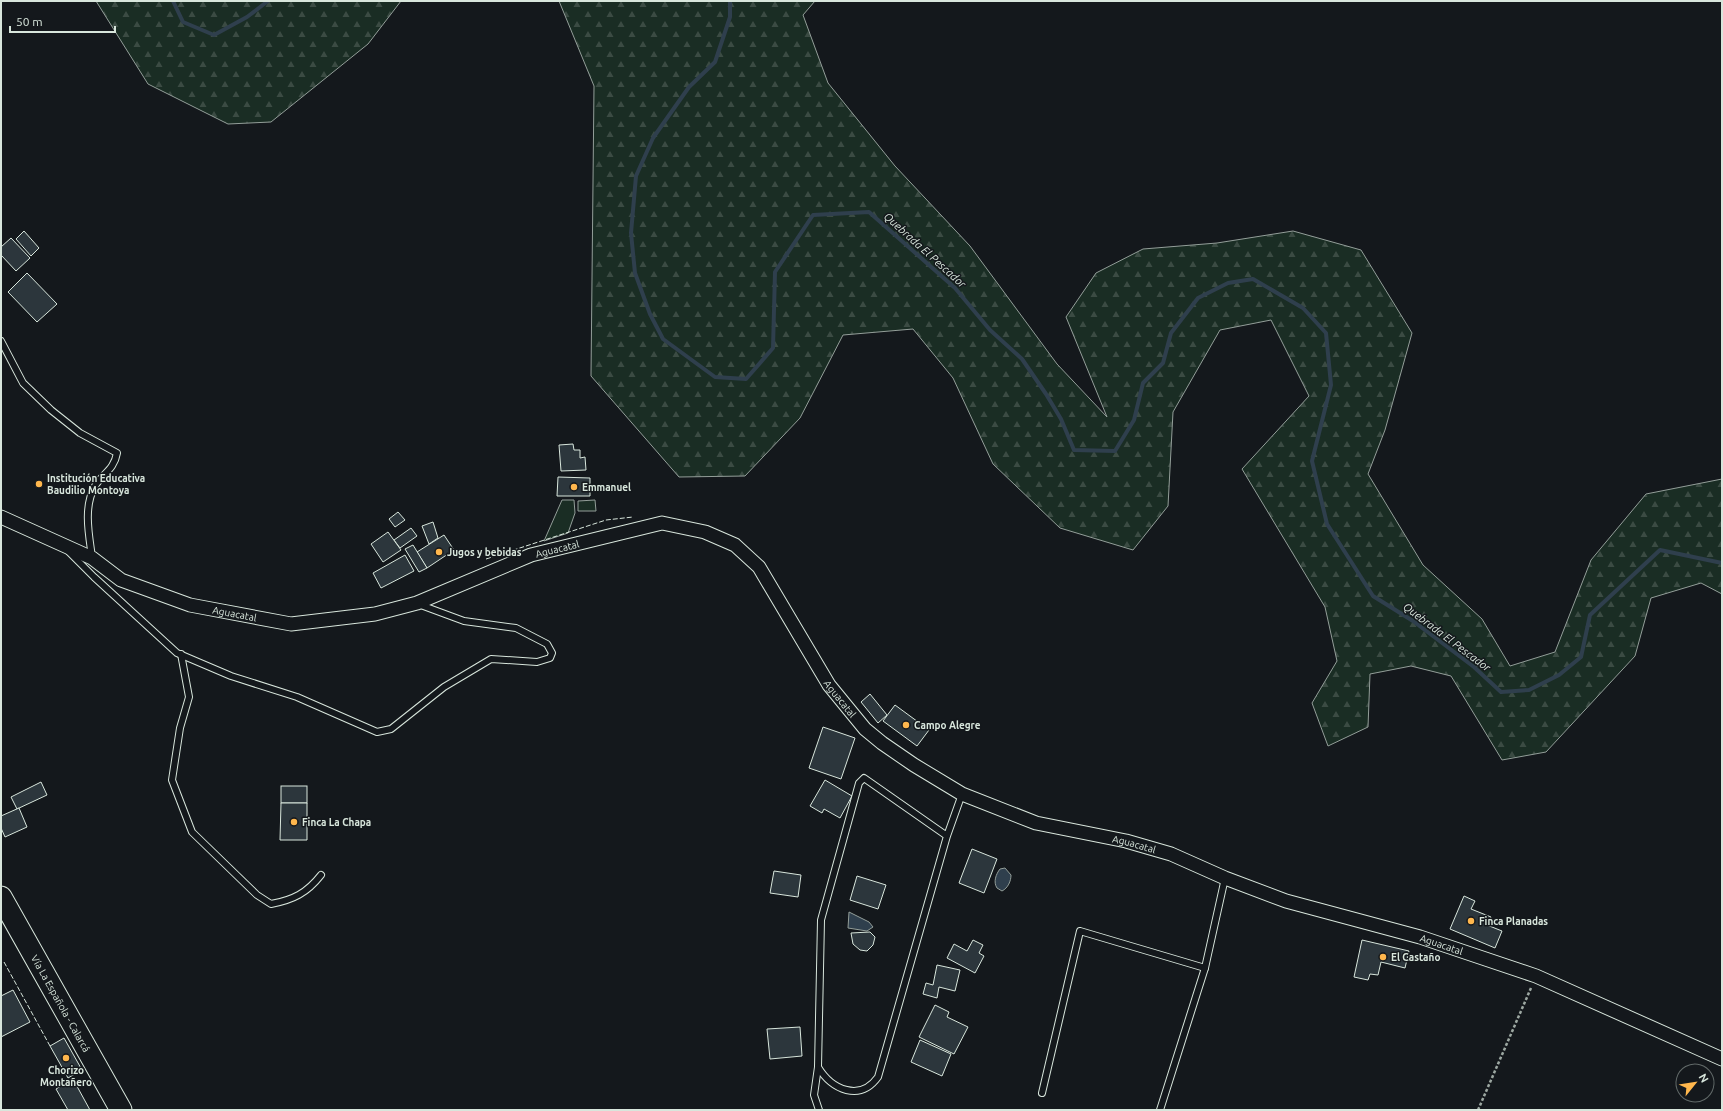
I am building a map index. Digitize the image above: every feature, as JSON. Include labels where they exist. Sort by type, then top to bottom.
[{"type":"highway","name":"Vía La Española - Calarcá","points":[[1,897],[120,1110]]},
{"type":"street","name":"Aguacatal","points":[[1,517],[92,558],[121,580],[190,605],[291,624],[375,614],[417,603],[538,553],[662,523],[705,532],[735,545],[759,567],[829,685],[865,729],[882,743],[914,765],[962,794],[1036,823],[1126,841],[1171,854],[1225,878],[1286,901],[1420,936],[1536,976],[1722,1059]]},
{"type":"lane","points":[[1,341],[24,383],[51,410],[80,433],[117,453],[115,463],[95,487],[88,507],[92,558]]},
{"type":"lane","points":[[64,546],[94,577],[181,654],[231,676],[297,697],[377,732],[391,729],[444,687],[491,659],[537,662],[550,658],[552,653],[548,644],[516,628],[464,621],[417,603]]},
{"type":"lane","points":[[181,654],[188,697],[180,728],[172,780],[192,832],[257,895],[271,904],[286,902],[310,889],[321,876]]},
{"type":"lane","points":[[819,1110],[814,1096],[818,1067],[821,920],[859,783],[864,778],[947,836]]},
{"type":"lane","points":[[818,1067],[824,1077],[850,1092],[862,1090],[873,1084],[878,1077],[947,836],[962,794]]},
{"type":"lane","points":[[1160,1110],[1205,968],[1225,878]]},
{"type":"lane","points":[[1042,1093],[1080,931],[1205,968]]},
{"type":"path","points":[[1478,1110],[1536,976]]},
{"type":"green space","points":[[96,1],[401,1],[368,44],[271,122],[228,124],[148,84]]},
{"type":"green space","points":[[559,1],[815,1],[803,15],[828,83],[895,166],[970,246],[1057,364],[1107,417],[1066,317],[1096,273],[1143,249],[1217,243],[1293,231],[1361,250],[1412,333],[1385,430],[1368,474],[1423,565],[1482,619],[1510,666],[1555,652],[1591,560],[1646,494],[1722,479],[1722,594],[1701,583],[1651,598],[1635,656],[1546,752],[1502,760],[1451,676],[1411,666],[1370,674],[1368,727],[1328,746],[1312,703],[1337,661],[1325,607],[1242,469],[1309,396],[1271,320],[1220,330],[1173,412],[1168,506],[1133,550],[1060,528],[993,464],[953,378],[913,329],[843,335],[800,418],[745,476],[679,477],[591,376],[594,86]]},
{"type":"green space","points":[[562,500],[574,500],[575,513],[568,533],[544,541]]},
{"type":"green space","points":[[595,500],[596,511],[578,511],[578,501]]},
{"type":"water","points":[[1005,868],[1011,877],[1010,882],[1002,891],[997,888],[995,881],[1000,869]]},
{"type":"water","points":[[849,912],[869,922],[873,927],[867,931],[848,928]]},
{"type":"building","points":[[24,231],[39,248],[31,256],[16,239]]},
{"type":"building","points":[[11,238],[30,258],[16,271],[1,255],[1,247]]},
{"type":"building","points":[[27,273],[57,304],[37,322],[8,292]]},
{"type":"building","points":[[573,444],[574,450],[580,450],[580,458],[585,457],[586,470],[561,471],[559,445]]},
{"type":"building","name":"Emmanuel","points":[[558,477],[590,478],[590,496],[557,496]]},
{"type":"building","points":[[398,512],[405,520],[395,527],[389,519]]},
{"type":"building","points":[[433,522],[438,538],[429,544],[422,526]]},
{"type":"building","points":[[411,528],[417,536],[400,548],[394,540]]},
{"type":"building","points":[[388,532],[401,550],[383,562],[371,544]]},
{"type":"building","points":[[444,535],[454,550],[427,568],[417,552]]},
{"type":"building","points":[[413,545],[427,568],[419,572],[405,549]]},
{"type":"building","points":[[405,555],[414,571],[381,588],[373,573]]},
{"type":"building","points":[[870,694],[887,715],[878,723],[861,702]]},
{"type":"building","name":"Campo Alegre","points":[[895,705],[929,730],[917,746],[883,721]]},
{"type":"building","points":[[823,727],[855,738],[841,779],[809,768]]},
{"type":"building","points":[[825,780],[852,796],[840,818],[824,809],[822,813],[810,806]]},
{"type":"building","points":[[41,782],[47,795],[17,809],[11,797]]},
{"type":"building","points":[[281,786],[307,786],[307,803],[281,803]]},
{"type":"building","name":"Finca La Chapa","points":[[281,803],[307,803],[307,840],[280,840]]},
{"type":"building","points":[[19,808],[27,827],[5,837],[1,828],[1,816]]},
{"type":"building","points":[[972,849],[997,859],[984,893],[959,883]]},
{"type":"building","points":[[774,871],[801,875],[798,897],[770,893]]},
{"type":"building","points":[[857,876],[886,885],[878,909],[850,900]]},
{"type":"building","name":"Finca Planadas","points":[[1464,896],[1475,901],[1471,909],[1491,917],[1487,925],[1502,931],[1495,948],[1450,929]]},
{"type":"building","points":[[870,932],[875,937],[873,945],[867,951],[860,950],[853,944],[851,933]]},
{"type":"building","points":[[973,940],[983,945],[979,953],[984,956],[975,973],[947,958],[954,944],[967,951]]},
{"type":"building","name":"El Castaño","points":[[1362,940],[1409,951],[1405,968],[1381,962],[1378,975],[1370,974],[1368,980],[1354,977]]},
{"type":"building","points":[[937,965],[960,970],[955,991],[939,987],[937,998],[923,994],[926,983],[933,985]]},
{"type":"building","points":[[13,990],[30,1022],[1,1037],[1,996]]},
{"type":"building","points":[[935,1005],[949,1012],[947,1017],[968,1027],[954,1054],[919,1037]]},
{"type":"building","points":[[800,1027],[802,1056],[770,1059],[767,1029]]},
{"type":"building","name":"Chorizo Montañero","points":[[64,1038],[82,1070],[68,1078],[50,1046]]},
{"type":"building","points":[[920,1040],[951,1054],[942,1076],[911,1062]]},
{"type":"building","points":[[73,1079],[90,1110],[68,1110],[56,1089]]},
{"type":"waterway","name":"Quebrada El Pescador","points":[[173,1],[183,22],[214,35],[247,17],[268,1]]},
{"type":"waterway","name":"Quebrada El Pescador","points":[[730,1],[730,17],[715,62],[689,87],[653,138],[636,176],[631,233],[635,273],[650,314],[663,339],[715,377],[746,379],[773,348],[775,272],[813,215],[869,212],[955,288],[990,330],[1022,359],[1061,419],[1074,450],[1115,451],[1134,420],[1143,383],[1163,363],[1171,333],[1198,298],[1228,283],[1253,279],[1303,308],[1326,333],[1331,385],[1312,461],[1327,524],[1373,596],[1413,621],[1474,667],[1501,692],[1529,690],[1559,675],[1581,657],[1590,615],[1660,550],[1722,563]]},
{"type":"fence","points":[[486,559],[606,520],[633,517]]},
{"type":"fence","points":[[4,962],[50,1046]]},
{"type":"place","name":"Institución Educativa Baudilio Montoya","points":[[39,484]]},
{"type":"place","name":"Emmanuel","points":[[574,487]]},
{"type":"place","name":"Jugos y bebidas","points":[[439,552]]},
{"type":"place","name":"Campo Alegre","points":[[906,725]]},
{"type":"place","name":"Finca La Chapa","points":[[294,822]]},
{"type":"place","name":"Finca Planadas","points":[[1471,921]]},
{"type":"place","name":"El Castaño","points":[[1383,957]]},
{"type":"place","name":"Chorizo Montañero","points":[[66,1058]]}]
